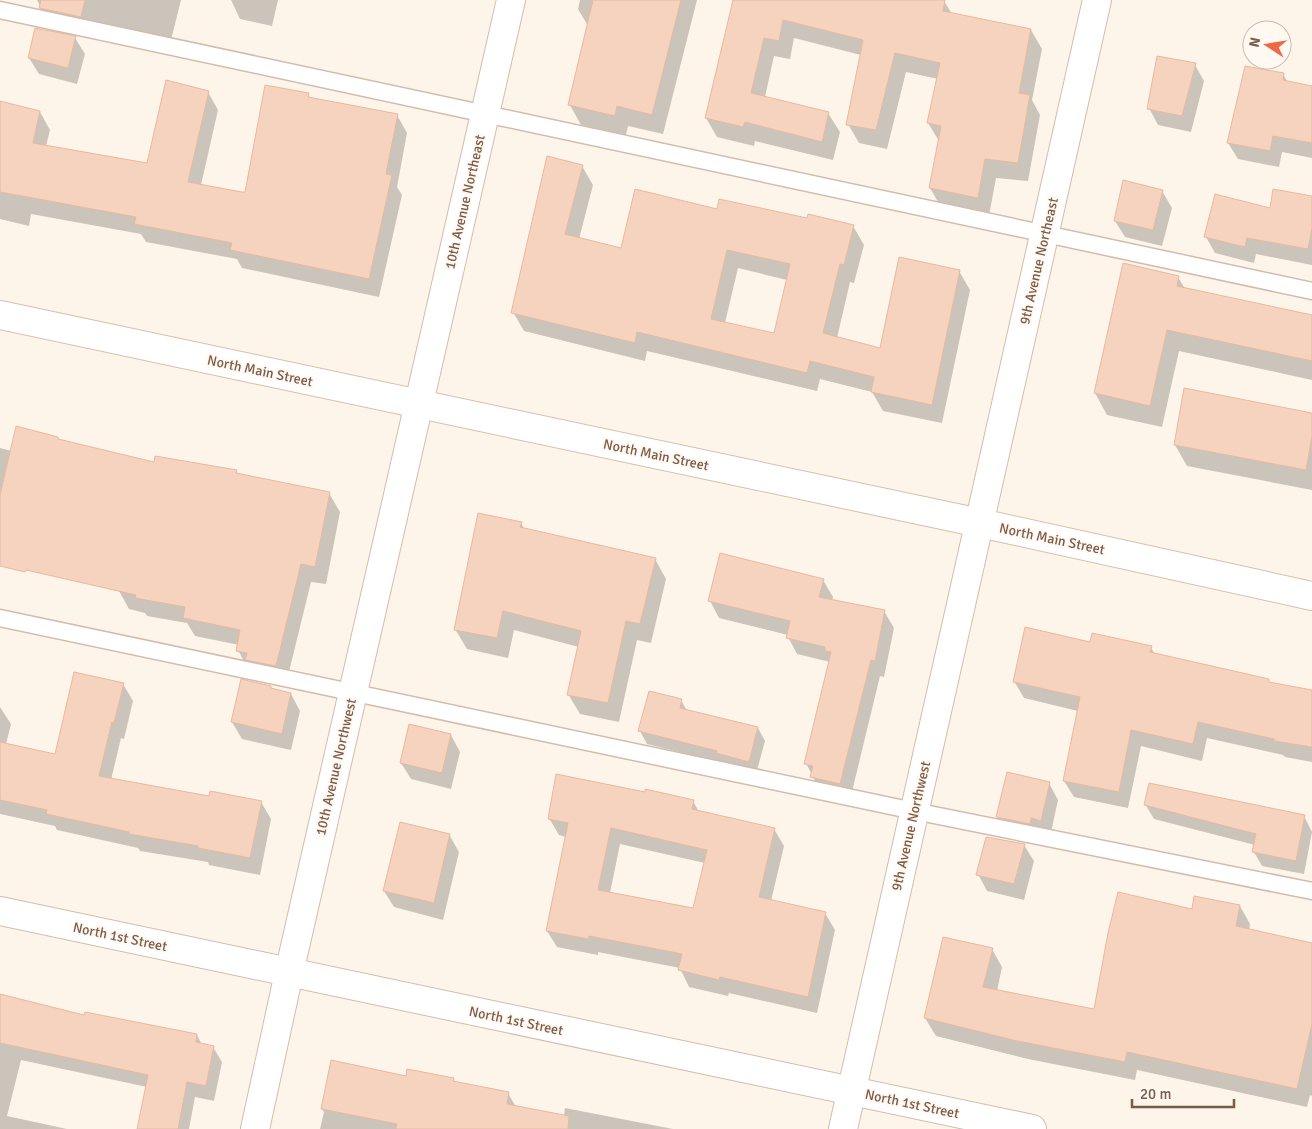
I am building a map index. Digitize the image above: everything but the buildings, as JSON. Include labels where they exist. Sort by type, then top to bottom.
[{"type":"street","name":"10th Avenue Northeast","points":[[420,405],[510,0]]},
{"type":"street","name":"9th Avenue Northeast","points":[[980,523],[1097,0]]},
{"type":"street","name":"North Main Street","points":[[0,315],[980,523],[1312,596]]},
{"type":"street","name":"10th Avenue Northwest","points":[[255,1129],[352,694],[420,405]]},
{"type":"street","name":"9th Avenue Northwest","points":[[843,1129],[980,523]]},
{"type":"street","name":"North 1st Street","points":[[0,911],[1032,1129]]},
{"type":"lane","points":[[0,10],[1312,291]]},
{"type":"lane","points":[[0,618],[352,694],[914,811],[1312,890]]}]
